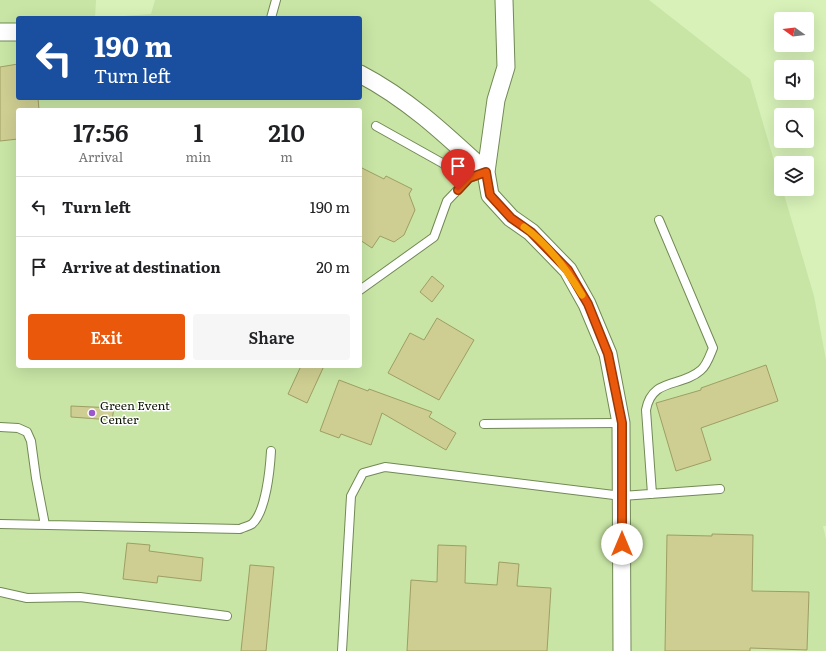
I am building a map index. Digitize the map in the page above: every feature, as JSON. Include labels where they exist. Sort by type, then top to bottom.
[{"type":"street","points":[[504,0],[506,67],[496,100],[486,172],[490,195],[511,218],[531,232],[568,270],[588,304],[608,354],[622,423],[622,651]]},
{"type":"street","points":[[0,32],[16,32]]},
{"type":"street","points":[[362,75],[385,86],[435,125],[486,172]]},
{"type":"lane","points":[[272,16],[276,0]]},
{"type":"lane","points":[[376,126],[469,178]]},
{"type":"lane","points":[[362,289],[434,237],[447,201],[469,178],[486,172]]},
{"type":"lane","points":[[652,494],[646,410],[648,400],[653,392],[659,388],[696,374],[702,369],[713,348],[659,220]]},
{"type":"lane","points":[[484,424],[622,423]]},
{"type":"lane","points":[[0,427],[18,428],[27,432],[31,441],[45,525]]},
{"type":"lane","points":[[0,524],[240,529],[252,524],[260,512],[270,471],[271,451]]},
{"type":"lane","points":[[342,651],[351,496],[363,473],[385,468],[622,496],[720,489]]},
{"type":"lane","points":[[0,592],[27,598],[80,597],[227,616]]},
{"type":"shaded area","points":[[0,0],[96,0],[95,16],[16,16],[16,100],[362,100],[362,16],[124,16],[151,14],[155,0],[649,0],[750,79],[774,160],[774,196],[785,196],[814,296],[826,360],[826,526],[823,526],[826,539],[826,651],[0,651]]},
{"type":"building","points":[[16,64],[16,100],[38,100],[39,108],[16,108],[16,139],[0,141],[0,67]]},
{"type":"building","points":[[362,168],[384,179],[386,176],[412,189],[409,194],[415,210],[404,235],[394,242],[380,236],[372,248],[362,241]]},
{"type":"building","points":[[432,276],[444,286],[432,302],[420,292]]},
{"type":"building","points":[[437,318],[474,340],[439,400],[388,373],[410,333],[424,340]]},
{"type":"building","points":[[766,365],[778,401],[701,428],[711,460],[676,471],[656,403],[701,390],[701,388]]},
{"type":"building","points":[[300,368],[323,368],[307,403],[288,394]]},
{"type":"building","points":[[339,380],[368,391],[369,389],[432,412],[429,417],[456,433],[446,450],[382,413],[371,445],[341,434],[339,438],[320,431]]},
{"type":"building","name":"Green Event Center","points":[[71,406],[114,408],[112,420],[71,417]]},
{"type":"building","points":[[712,534],[753,535],[752,591],[809,592],[807,650],[750,648],[750,651],[665,651],[667,535],[712,536]]},
{"type":"building","points":[[127,543],[150,545],[149,551],[203,558],[201,581],[158,576],[157,583],[123,579]]},
{"type":"building","points":[[438,545],[466,546],[465,583],[497,585],[499,562],[519,564],[517,586],[551,588],[547,651],[407,651],[411,580],[437,582]]},
{"type":"building","points":[[250,565],[274,567],[266,651],[241,651]]},
{"type":"slow traffic","points":[[524,227],[531,232],[568,270],[582,295]]},
{"type":"place","name":"Green Event Center","points":[[92,413]]},
{"type":"route","points":[[458,190],[469,178],[486,172],[490,195],[511,218],[531,232],[568,270],[588,304],[608,354],[622,423],[622,544]]}]
